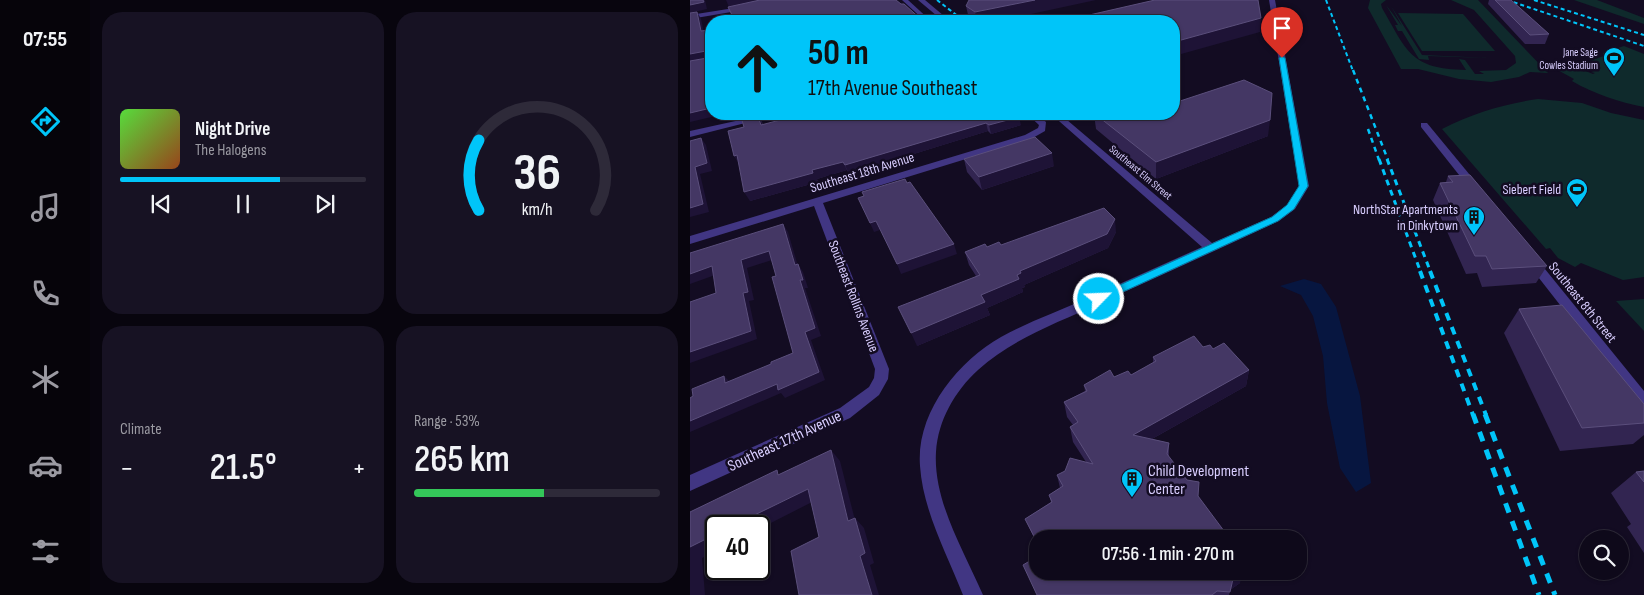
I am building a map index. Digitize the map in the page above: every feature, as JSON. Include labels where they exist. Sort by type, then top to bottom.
[{"type":"street","points":[[905,0],[922,15]]},
{"type":"street","points":[[921,0],[940,15]]},
{"type":"street","points":[[973,595],[934,495],[928,464],[935,419],[948,395],[971,368],[1005,341],[1275,219],[1290,207],[1304,186],[1272,0]]},
{"type":"street","points":[[690,17],[754,6]]},
{"type":"street","points":[[690,134],[751,120]]},
{"type":"street","name":"Southeast 18th Avenue","points":[[690,240],[1028,136],[1042,129],[1043,124],[1038,120]]},
{"type":"street","name":"Southeast Elm Street","points":[[1062,120],[1210,248]]},
{"type":"street","points":[[1424,125],[1482,196]]},
{"type":"street","name":"Southeast Rollins Avenue","points":[[817,201],[882,369],[881,379],[874,391]]},
{"type":"street","name":"Southeast 8th Street","points":[[1524,252],[1644,402]]},
{"type":"street","name":"Southeast 17th Avenue","points":[[690,483],[845,413],[874,391]]},
{"type":"green space","points":[[1370,0],[1386,0],[1381,4],[1382,8],[1398,36],[1412,55],[1421,61],[1447,69],[1466,70],[1459,59],[1465,60],[1475,74],[1484,74],[1479,71],[1506,70],[1516,63],[1515,56],[1474,10],[1451,0],[1478,0],[1548,73],[1530,72],[1519,77],[1491,82],[1459,79],[1418,69],[1401,69],[1368,8]]},
{"type":"green space","points":[[1574,0],[1597,0],[1644,18],[1644,24]]},
{"type":"green space","points":[[1386,5],[1402,26],[1391,6],[1422,55],[1489,58],[1428,56],[1429,60],[1419,59],[1402,31],[1398,31],[1395,25],[1398,25]]},
{"type":"green space","points":[[1398,13],[1463,14],[1495,51],[1422,51]]},
{"type":"green space","name":"Jane Sage Cowles Stadium","points":[[1624,46],[1644,54],[1644,107],[1598,94],[1572,81],[1574,79],[1554,68],[1568,64],[1593,74],[1595,73],[1591,72],[1601,68],[1586,62],[1604,56],[1603,53]]},
{"type":"green space","name":"Siebert Field","points":[[1538,99],[1582,103],[1611,113],[1644,120],[1644,277],[1623,280],[1581,263],[1575,267],[1558,258],[1550,248],[1546,249],[1442,129],[1488,110]]},
{"type":"green space","points":[[1644,299],[1644,331],[1616,301]]},
{"type":"water","points":[[1304,279],[1321,284],[1336,307],[1360,396],[1371,483],[1356,492],[1340,468],[1327,403],[1323,356],[1313,316],[1301,295],[1280,286]]},
{"type":"building","points":[[690,0],[703,0],[704,2],[690,5]]},
{"type":"building","points":[[760,0],[896,0],[904,4],[916,15],[732,15],[728,7]]},
{"type":"building","points":[[969,0],[1035,0],[975,12],[966,6]]},
{"type":"building","points":[[1155,0],[1258,0],[1261,18],[1180,40],[1180,15],[1089,15]]},
{"type":"building","points":[[1495,0],[1511,0],[1549,34],[1530,35]]},
{"type":"building","points":[[697,12],[701,31],[705,30],[705,51],[690,54],[690,13]]},
{"type":"building","points":[[705,58],[705,109],[690,113],[690,61]]},
{"type":"building","points":[[1244,80],[1272,93],[1270,120],[1156,162],[1103,120],[1180,120],[1180,101]]},
{"type":"building","points":[[742,120],[759,120],[761,125],[780,120],[1008,120],[989,125],[986,123],[845,165],[843,162],[812,170],[813,173],[744,192],[737,155],[734,156],[728,131],[744,127]]},
{"type":"building","points":[[1035,137],[1052,153],[979,177],[964,159]]},
{"type":"building","points":[[701,138],[707,163],[695,167],[703,204],[690,208],[690,141]]},
{"type":"building","points":[[1470,175],[1547,266],[1492,269],[1486,256],[1475,256],[1440,183],[1453,182],[1448,176]]},
{"type":"building","points":[[905,179],[907,183],[910,182],[954,244],[897,264],[876,221],[870,223],[858,198],[864,196],[862,192]]},
{"type":"building","points":[[1104,208],[1115,219],[1107,234],[1020,271],[1021,273],[1017,275],[1019,279],[981,295],[985,302],[911,333],[898,307],[980,275],[965,252],[985,244],[987,247],[999,242],[1001,245]]},
{"type":"building","points":[[783,224],[795,265],[798,264],[803,280],[800,280],[815,328],[805,332],[819,372],[778,390],[777,384],[690,421],[692,389],[724,376],[725,383],[793,353],[772,277],[776,276],[769,251],[741,260],[748,292],[743,293],[751,331],[690,352],[690,302],[716,293],[712,266],[690,274],[690,253]]},
{"type":"building","points":[[1562,305],[1644,404],[1644,423],[1582,428],[1519,309]]},
{"type":"building","points":[[1194,336],[1203,347],[1210,345],[1213,349],[1224,343],[1249,370],[1133,435],[1169,443],[1167,454],[1187,480],[1199,482],[1198,496],[1223,530],[1031,530],[1025,519],[1052,502],[1049,495],[1063,486],[1057,475],[1065,471],[1070,458],[1093,464],[1070,427],[1078,422],[1064,402],[1087,391],[1084,385],[1110,370],[1114,377],[1128,371],[1131,375],[1156,361],[1153,357]]},
{"type":"building","points":[[831,450],[848,521],[855,518],[865,553],[860,556],[872,595],[799,595],[791,551],[819,537],[808,489],[755,515],[705,515],[705,540],[690,547],[690,512],[777,470],[778,475]]},
{"type":"building","points":[[1644,471],[1644,482],[1636,472]]},
{"type":"building","points":[[1029,561],[1029,578],[1023,565]]},
{"type":"building","points":[[1030,580],[1233,580],[1230,592],[1217,591],[1212,595],[1037,595]]},
{"type":"railway","points":[[937,0],[956,15]]},
{"type":"railway","points":[[1326,0],[1353,71]]},
{"type":"railway","points":[[1507,0],[1644,46]]},
{"type":"railway","points":[[1534,0],[1644,35]]},
{"type":"railway","points":[[1353,70],[1388,160]]},
{"type":"railway","points":[[1368,129],[1379,160]]},
{"type":"railway","points":[[1379,159],[1421,273]]},
{"type":"railway","points":[[1387,159],[1431,273]]},
{"type":"railway","points":[[1420,271],[1473,415]]},
{"type":"railway","points":[[1430,271],[1486,415]]},
{"type":"railway","points":[[1473,414],[1539,595]]},
{"type":"railway","points":[[1485,414],[1555,595]]},
{"type":"place","name":"Jane Sage Cowles Stadium","points":[[1614,77]]},
{"type":"place","name":"Siebert Field","points":[[1577,208]]},
{"type":"place","name":"NorthStar Apartments in Dinkytown","points":[[1474,236]]},
{"type":"place","name":"Child Development Center","points":[[1132,498]]},
{"type":"route","points":[[1099,299],[1275,219],[1290,207],[1304,186],[1282,58]]}]
